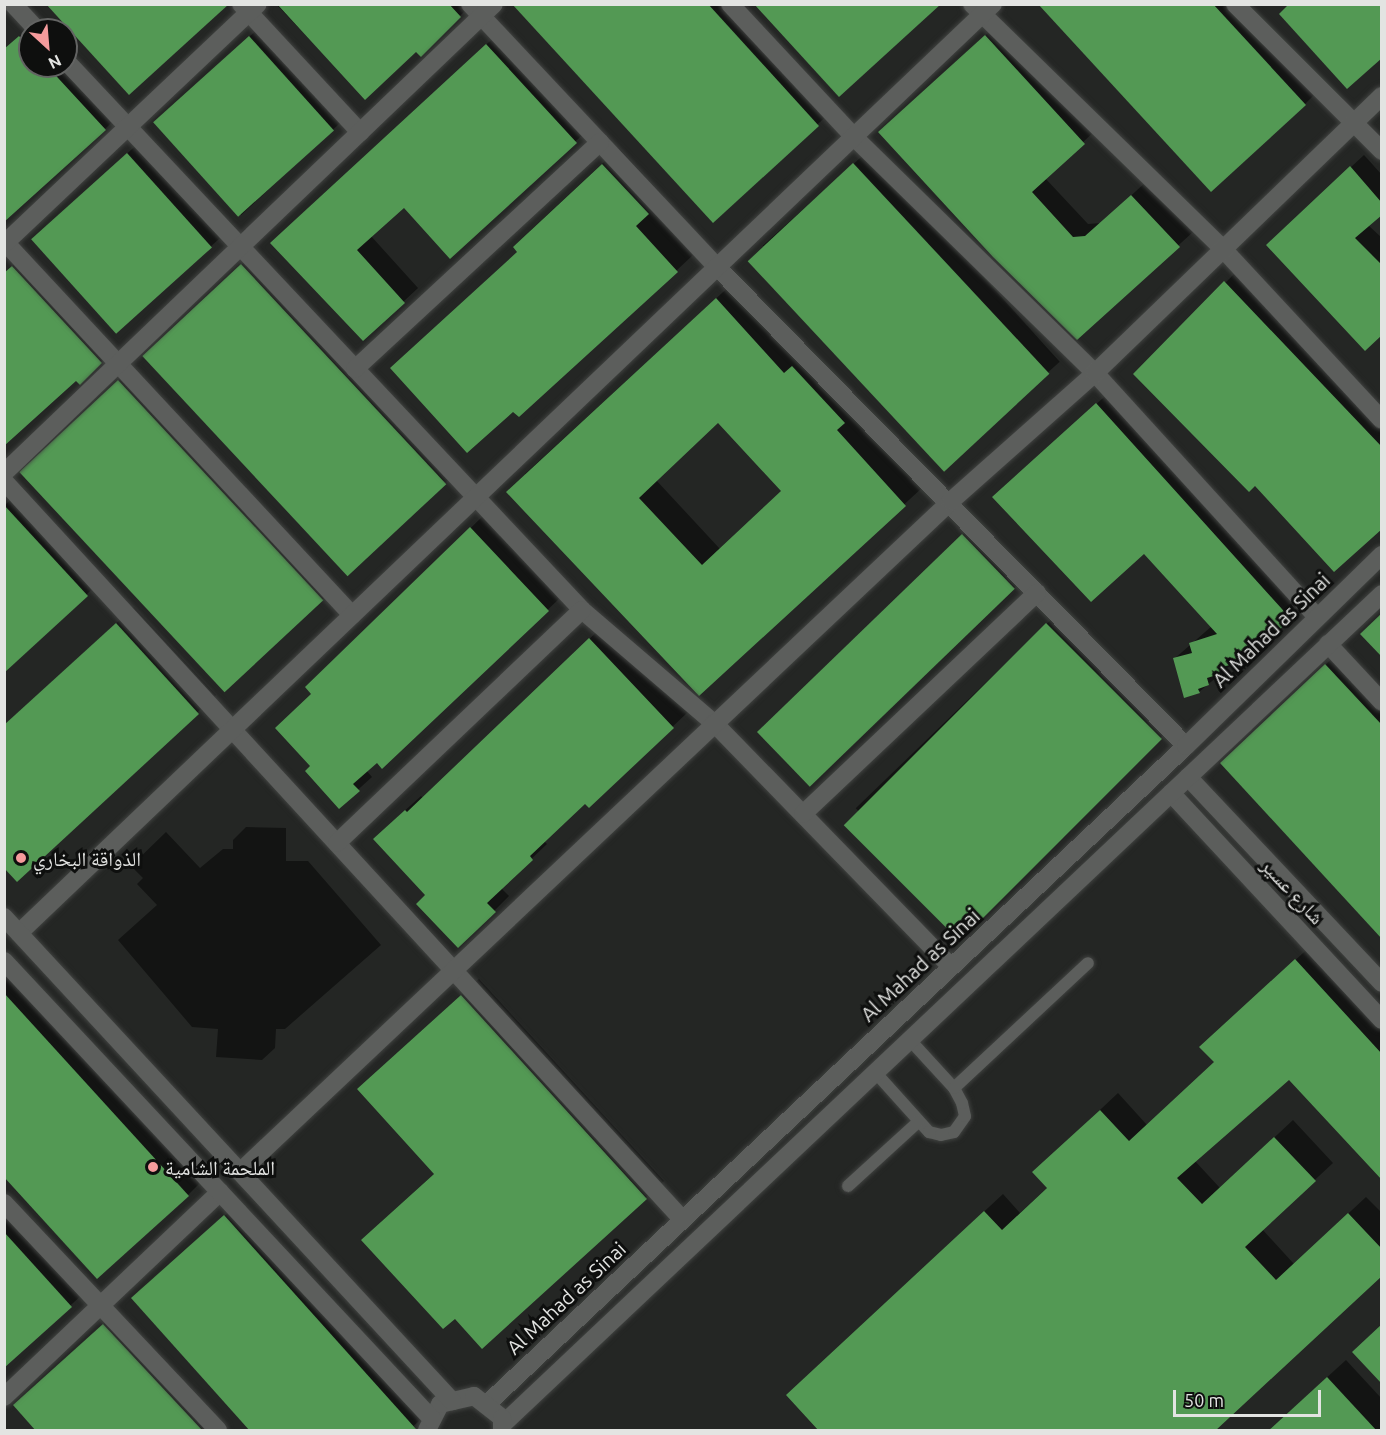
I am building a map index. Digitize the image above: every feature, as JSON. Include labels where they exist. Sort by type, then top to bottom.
[{"type":"street","points":[[730,4],[854,137],[1095,373],[1316,616]]},
{"type":"street","points":[[1235,4],[1382,151]]},
{"type":"street","points":[[352,615],[5,242],[128,127],[249,7],[360,132]]},
{"type":"street","points":[[19,933],[854,137],[982,8],[1223,249],[1382,420]]},
{"type":"street","points":[[4,473],[360,132],[482,9],[600,142],[717,267],[951,501],[1186,746]]},
{"type":"street","points":[[78,74],[582,610],[714,723],[951,967]]},
{"type":"street","points":[[240,1172],[951,501],[1095,373],[1382,96]]},
{"type":"street","points":[[355,369],[600,142]]},
{"type":"street","points":[[4,481],[682,1219]]},
{"type":"street","name":"Al Mahad as Sinai","points":[[486,1405],[1186,746],[1316,616],[1382,555]]},
{"type":"street","points":[[803,814],[1037,593]]},
{"type":"street","points":[[502,1428],[875,1072],[1382,594]]},
{"type":"street","points":[[337,843],[582,610]]},
{"type":"street","points":[[1328,644],[1382,702]]},
{"type":"street","name":"شارع عسير","points":[[1188,777],[1382,983]]},
{"type":"street","name":"شارع عسير","points":[[1171,793],[1382,1020]]},
{"type":"street","points":[[4,917],[452,1401]]},
{"type":"street","points":[[4,961],[220,1192],[429,1425],[440,1404],[474,1396],[502,1418],[502,1428]]},
{"type":"street","points":[[4,1396],[220,1192]]},
{"type":"street","points":[[4,1203],[218,1431]]},
{"type":"lane","points":[[954,1088],[1088,963]]},
{"type":"lane","points":[[875,1072],[918,1122],[941,1136],[954,1132],[964,1116],[954,1088],[910,1040]]},
{"type":"lane","points":[[848,1186],[918,1122]]},
{"type":"building","points":[[46,4],[229,4],[129,95],[78,39],[78,18],[59,18]]},
{"type":"building","points":[[277,4],[449,4],[461,17],[421,57],[416,52],[365,100]]},
{"type":"building","points":[[512,4],[708,4],[819,126],[713,223]]},
{"type":"building","points":[[754,4],[941,4],[839,97]]},
{"type":"building","points":[[1038,4],[1213,4],[1306,105],[1211,192]]},
{"type":"building","points":[[1289,4],[1382,4],[1382,58],[1347,89],[1279,14]]},
{"type":"building","points":[[985,35],[1085,144],[1032,192],[1073,237],[1085,236],[1131,195],[1180,247],[1077,340],[993,257],[878,132]]},
{"type":"building","points":[[249,36],[334,130],[238,217],[153,122]]},
{"type":"building","points":[[18,37],[18,78],[58,78],[106,130],[4,222],[4,49]]},
{"type":"building","points":[[486,44],[577,143],[450,259],[404,208],[357,250],[405,303],[363,341],[270,243]]},
{"type":"building","points":[[127,153],[212,247],[116,334],[31,239]]},
{"type":"building","points":[[853,163],[1049,374],[944,472],[748,261]]},
{"type":"building","points":[[602,164],[649,214],[636,226],[678,272],[519,417],[513,412],[467,453],[390,368],[517,252],[513,247]]},
{"type":"building","points":[[1350,166],[1382,203],[1382,215],[1355,238],[1382,265],[1382,335],[1365,351],[1266,245]]},
{"type":"building","points":[[241,264],[446,484],[348,576],[142,356]]},
{"type":"building","points":[[12,266],[102,363],[80,385],[76,381],[4,446],[4,273]]},
{"type":"building","points":[[1224,281],[1382,447],[1382,529],[1334,572],[1255,486],[1249,492],[1133,374]]},
{"type":"building","points":[[716,298],[784,373],[792,366],[845,423],[837,430],[906,506],[699,696],[506,492]],"holes":[[[718,423],[781,491],[702,565],[639,498]]]},
{"type":"building","points":[[118,380],[323,600],[225,692],[19,472]]},
{"type":"building","points":[[1096,403],[1291,619],[1247,660],[1219,668],[1220,674],[1207,678],[1209,685],[1198,689],[1200,693],[1184,698],[1173,658],[1192,653],[1189,643],[1217,634],[1144,554],[1091,602],[992,497]]},
{"type":"building","points":[[4,505],[88,596],[4,673]]},
{"type":"building","points":[[470,527],[549,611],[382,769],[377,763],[353,784],[360,791],[339,809],[305,771],[310,766],[275,728],[311,694],[305,687]]},
{"type":"building","points":[[962,534],[1015,589],[810,787],[757,732]]},
{"type":"building","points":[[1382,613],[1382,657],[1360,634]]},
{"type":"building","points":[[116,623],[199,714],[17,882],[4,868],[4,725]]},
{"type":"building","points":[[1046,623],[1162,739],[960,941],[844,825]]},
{"type":"building","points":[[589,638],[674,728],[589,808],[585,804],[530,856],[533,860],[487,903],[496,912],[458,948],[416,904],[425,895],[373,839],[405,810],[407,812]]},
{"type":"building","points":[[1325,664],[1382,725],[1382,939],[1220,763]]},
{"type":"building","points":[[1295,959],[1382,1054],[1382,1180],[1289,1080],[1177,1178],[1202,1204],[1274,1137],[1316,1181],[1245,1247],[1276,1280],[1348,1213],[1382,1249],[1382,1276],[1215,1431],[819,1431],[786,1395],[984,1211],[1002,1230],[1047,1188],[1032,1172],[1100,1110],[1129,1141],[1214,1062],[1199,1047]]},
{"type":"building","points":[[4,993],[189,1196],[97,1279],[4,1177]]},
{"type":"building","points":[[461,995],[647,1199],[482,1349],[455,1319],[443,1329],[361,1240],[434,1174],[357,1089]]},
{"type":"building","points":[[224,1215],[416,1431],[250,1431],[131,1298]]},
{"type":"building","points":[[4,1232],[72,1307],[4,1368]]},
{"type":"building","points":[[103,1324],[203,1431],[36,1431],[13,1405]]},
{"type":"building","points":[[1382,1324],[1382,1384],[1352,1352]]},
{"type":"building","points":[[1327,1377],[1377,1431],[1268,1431]]},
{"type":"place","name":"الذواقة البخاري","points":[[21,858]]},
{"type":"place","name":"الملحمة الشامية","points":[[153,1167]]}]
